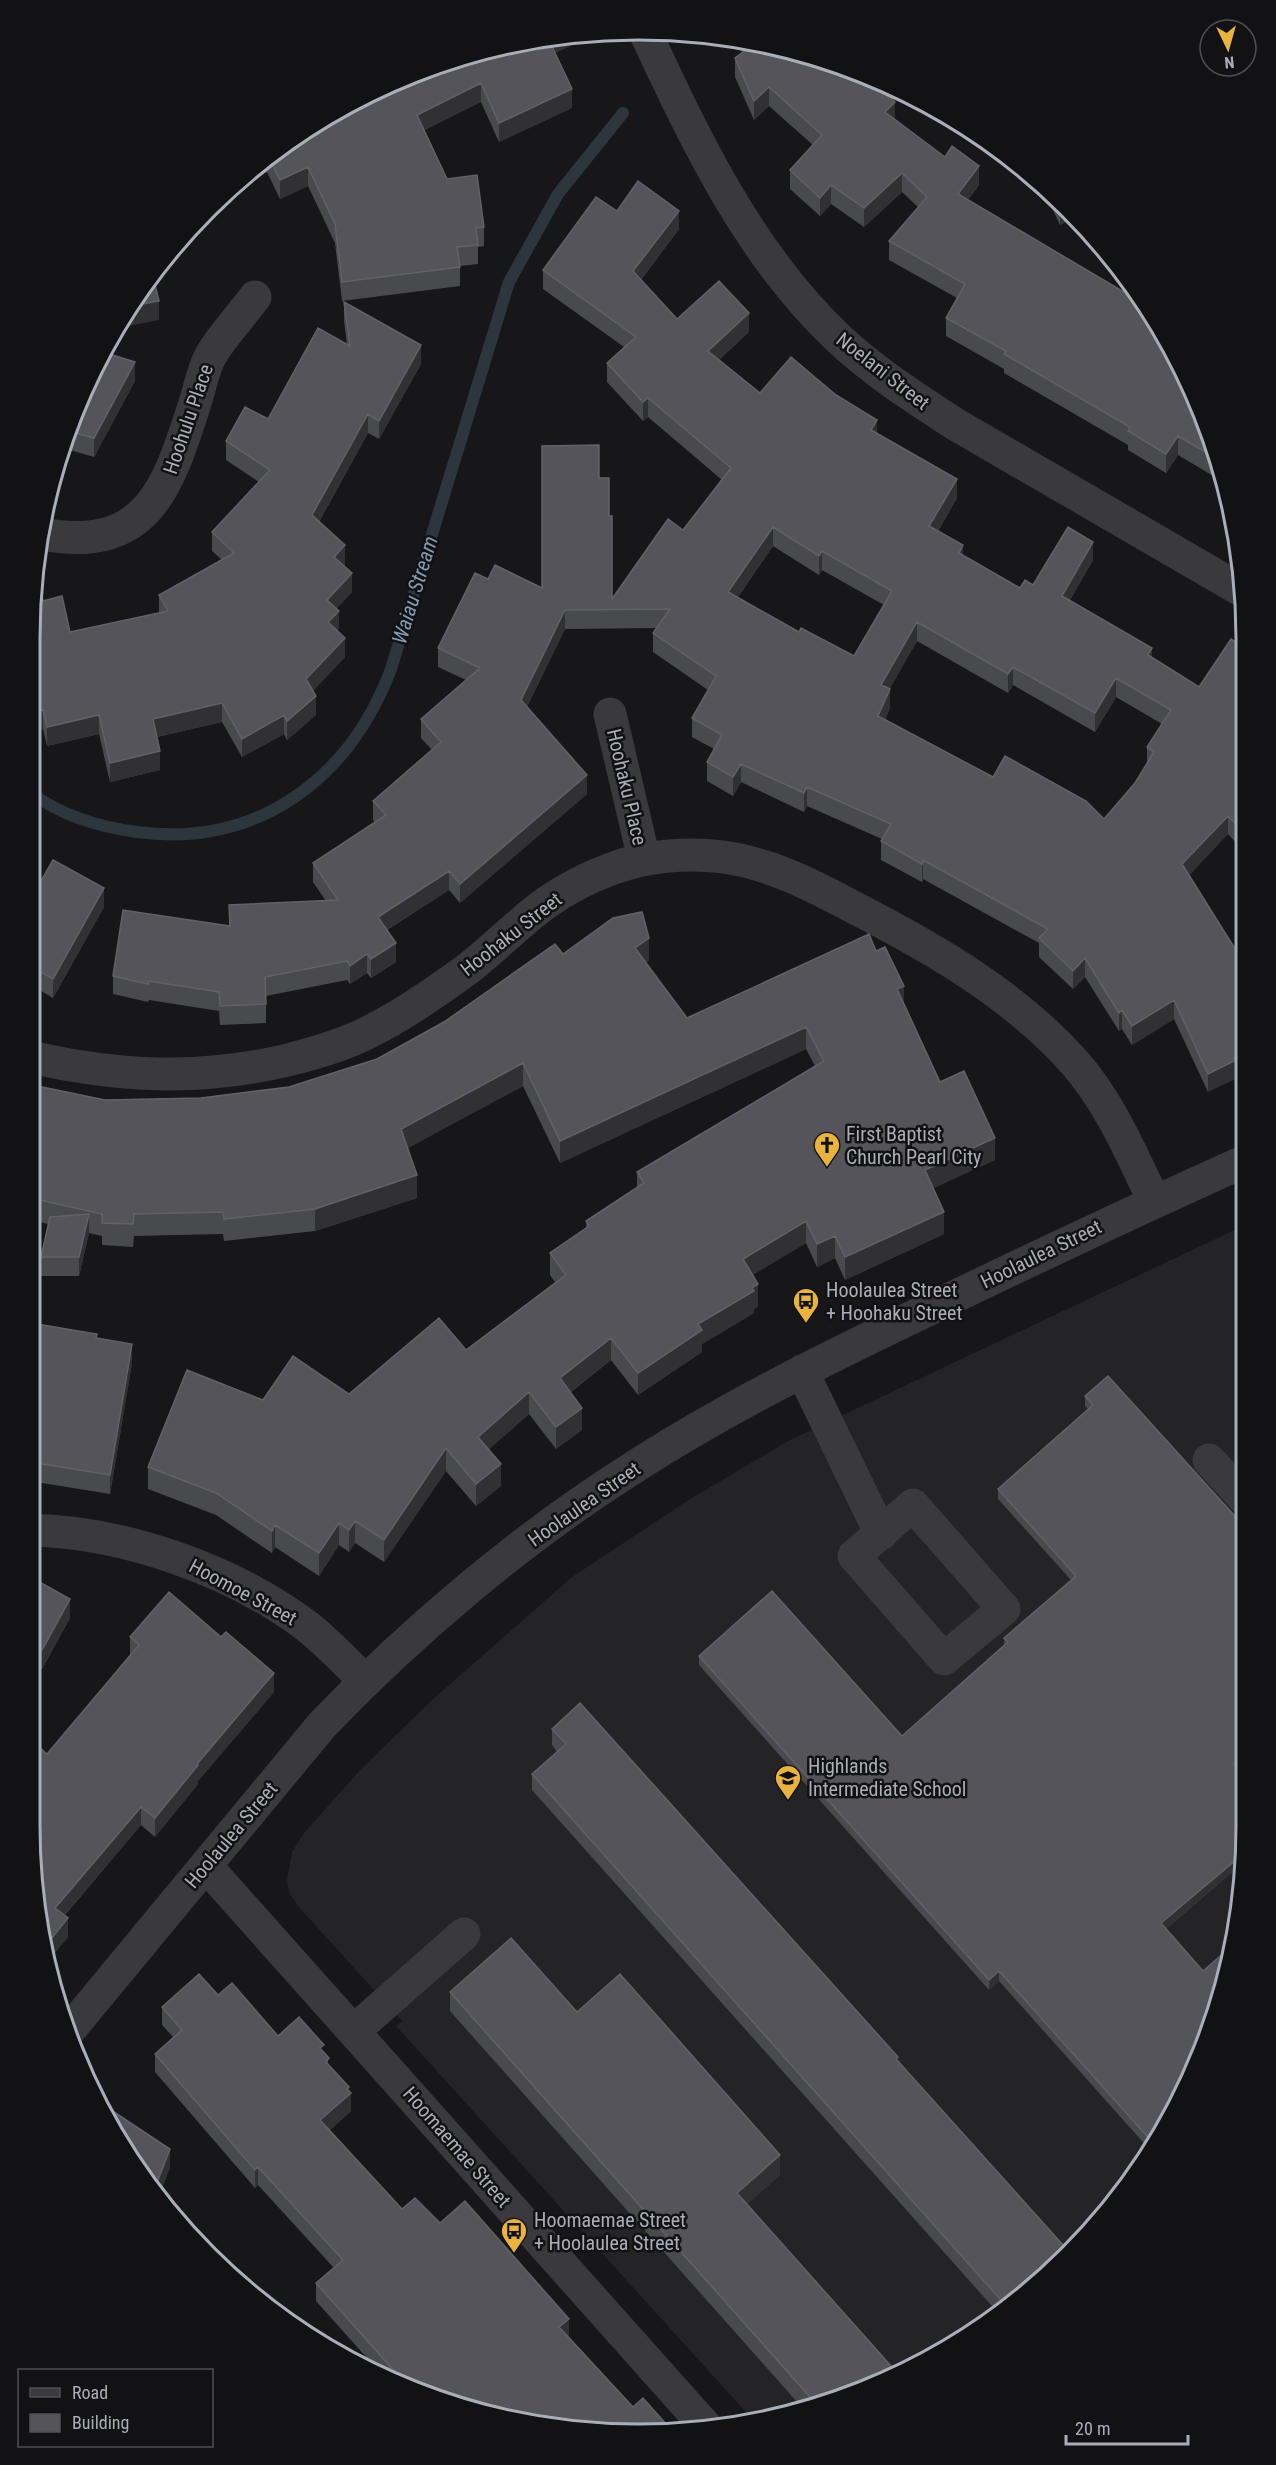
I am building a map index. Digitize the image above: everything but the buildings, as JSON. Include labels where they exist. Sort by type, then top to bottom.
[{"type":"street","name":"Noelani Street","points":[[650,42],[730,202],[769,258],[805,303],[838,338],[904,390],[955,424],[1232,579]]},
{"type":"street","name":"Hoohulu Place","points":[[50,535],[74,538],[92,537],[118,529],[138,518],[158,496],[175,465],[210,356],[255,297]]},
{"type":"street","name":"Hoohaku Place","points":[[610,714],[644,859]]},
{"type":"street","name":"Hoohaku Street","points":[[40,1059],[118,1073],[189,1075],[269,1065],[316,1053],[367,1034],[403,1014],[476,963],[546,903],[580,883],[612,868],[644,859],[690,855],[722,857],[763,866],[809,884],[875,918],[988,986],[1023,1013],[1052,1039],[1095,1088],[1112,1114],[1154,1201]]},
{"type":"street","name":"Hoolaulea Street","points":[[74,2024],[322,1725],[364,1680],[433,1619],[525,1545],[608,1485],[731,1408],[802,1371],[1154,1201],[1236,1165]]},
{"type":"street","points":[[802,1371],[880,1534]]},
{"type":"street","points":[[1209,1460],[1236,1489]]},
{"type":"street","points":[[914,1505],[1004,1609],[944,1659],[854,1556],[880,1534],[914,1505]]},
{"type":"street","name":"Hoomoe Street","points":[[40,1531],[96,1536],[189,1562],[229,1580],[307,1626],[364,1680]]},
{"type":"street","name":"Hoomaemae Street","points":[[206,1866],[701,2421]]},
{"type":"street","points":[[355,2031],[464,1934]]},
{"type":"shaded area","name":"Highlands Intermediate School","points":[[1236,1229],[1236,1827],[1234,1866],[1224,1944],[1204,2019],[1190,2056],[1155,2126],[1112,2191],[1060,2249],[1002,2301],[937,2344],[867,2379],[793,2404],[748,2414],[396,2026],[402,2021],[298,1906],[289,1892],[287,1880],[292,1852],[304,1833],[360,1770],[431,1701],[572,1577],[687,1501],[788,1441]]},
{"type":"waterway","name":"Waiau Stream","points":[[40,799],[81,819],[123,830],[181,834],[222,829],[259,816],[294,798],[324,773],[351,743],[373,708],[391,669],[509,282],[558,194],[623,113]]},
{"type":"place","name":"First Baptist Church Pearl City","points":[[827,1168]]},
{"type":"place","name":"Hoolaulea Street + Hoohaku Street","points":[[806,1324]]},
{"type":"place","name":"Highlands Intermediate School","points":[[788,1801]]},
{"type":"place","name":"Hoomaemae Street + Hoolaulea Street","points":[[514,2254]]}]
